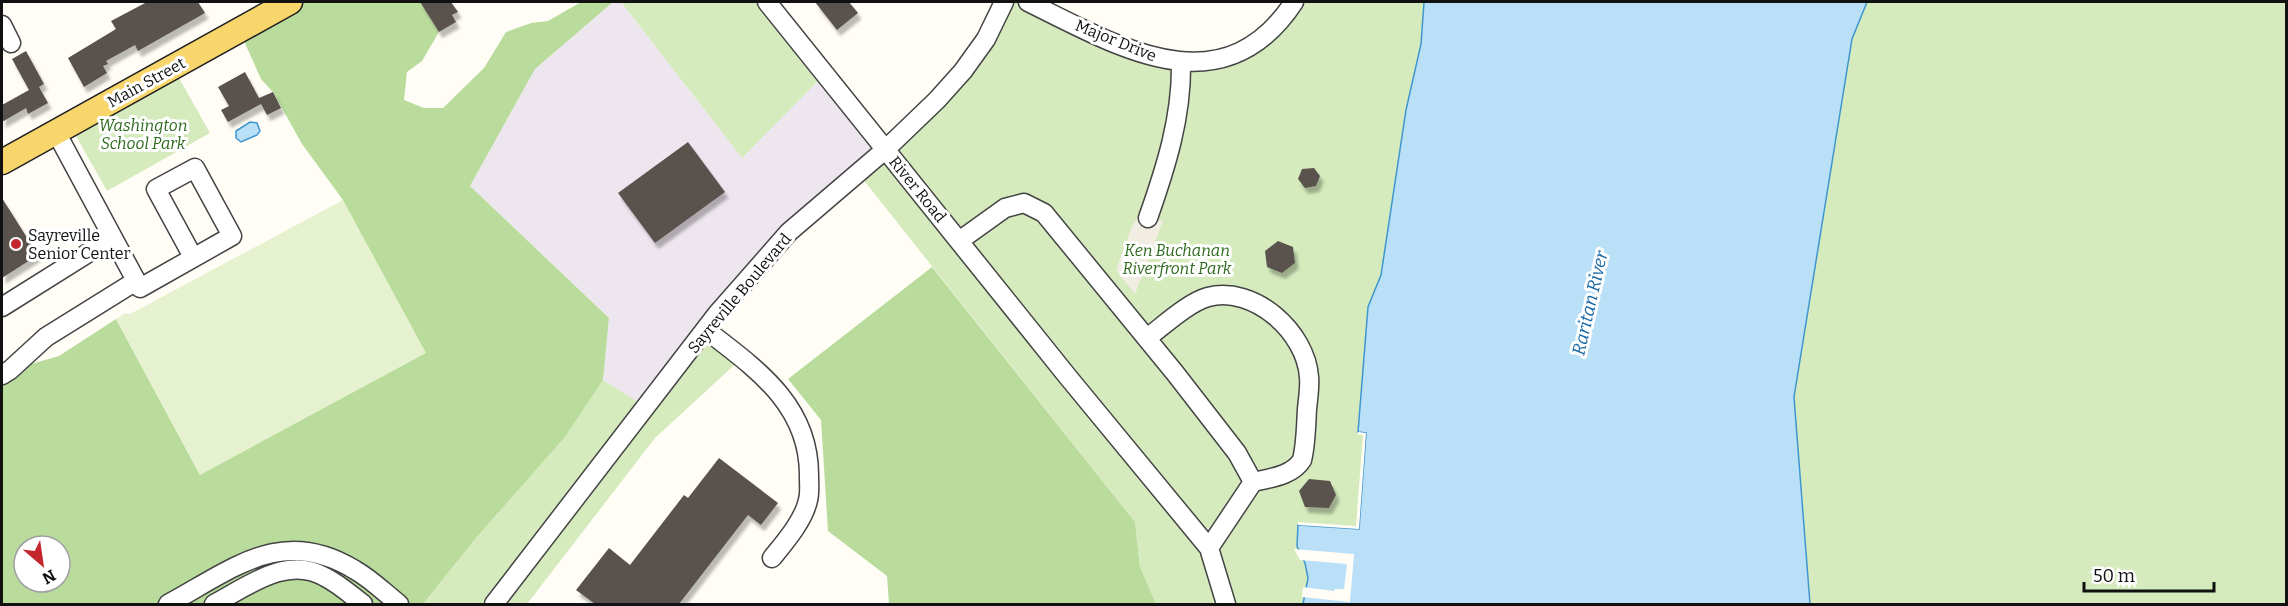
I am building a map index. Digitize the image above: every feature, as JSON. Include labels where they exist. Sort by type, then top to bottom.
[{"type":"main road","name":"Main Street","points":[[2,162],[290,2]]},
{"type":"street","name":"River Road","points":[[767,2],[1068,377],[1209,548]]},
{"type":"street","name":"Sayreville Boulevard","points":[[494,604],[717,314],[789,232],[886,149],[938,100],[986,39],[1004,2]]},
{"type":"street","name":"Major Drive","points":[[1028,2],[1090,32],[1151,57],[1181,62],[1203,62],[1224,58],[1245,50],[1282,20],[1294,2]]},
{"type":"street","points":[[2,24],[10,43]]},
{"type":"street","points":[[1148,218],[1176,129],[1181,62]]},
{"type":"street","points":[[56,132],[140,288],[232,236],[195,168],[156,189],[193,257]]},
{"type":"street","points":[[959,241],[1005,208],[1024,203],[1044,213],[1238,453],[1253,482]]},
{"type":"street","points":[[2,307],[112,238]]},
{"type":"street","points":[[2,375],[46,337],[136,281]]},
{"type":"street","points":[[1147,338],[1189,307],[1208,297],[1230,296],[1252,301],[1275,316],[1291,333],[1305,356],[1309,377],[1302,460],[1287,474],[1253,482],[1209,548],[1226,604]]},
{"type":"street","points":[[706,330],[744,360],[788,404],[799,422],[809,457],[808,501],[793,532],[772,558]]},
{"type":"street","points":[[168,604],[256,556],[282,550],[306,550],[310,561],[325,576],[363,604]]},
{"type":"street","points":[[214,604],[278,570],[310,561],[356,570],[399,604]]},
{"type":"shaded area","points":[[613,2],[621,2],[742,158],[825,74],[886,149],[789,232],[646,408],[603,380],[609,318],[470,186],[535,69]]},
{"type":"shaded area","points":[[1138,217],[1163,221],[1135,294],[1116,270],[1132,226]]},
{"type":"green space","points":[[290,2],[420,2],[439,32],[422,61],[407,72],[404,100],[424,108],[443,108],[484,68],[506,32],[531,23],[548,21],[581,2],[613,2],[535,69],[470,186],[609,318],[603,380],[565,437],[476,538],[423,604],[2,604],[2,375],[10,370],[59,356],[116,319],[200,475],[343,200],[302,144],[273,92],[261,79],[239,30]]},
{"type":"green space","points":[[621,2],[767,2],[825,74],[742,158]]},
{"type":"green space","name":"Ken Buchanan Riverfront Park","points":[[1004,2],[1028,2],[1151,57],[1224,58],[1294,2],[1424,2],[1421,44],[1406,110],[1381,275],[1368,307],[1358,431],[1366,433],[1359,529],[1349,604],[1156,604],[1140,567],[1135,522],[858,173],[937,100]]},
{"type":"green space","points":[[1867,2],[2286,2],[2286,604],[1810,604],[1794,397],[1852,39]]},
{"type":"green space","name":"Washington School Park","points":[[179,78],[210,133],[107,191],[76,136]]},
{"type":"green space","points":[[343,200],[426,353],[200,475],[116,319],[125,313],[130,314]]},
{"type":"green space","points":[[932,267],[1135,522],[1140,567],[1156,604],[889,604],[887,576],[828,531],[821,420],[788,379]]},
{"type":"green space","points":[[706,330],[742,358],[655,438],[527,604],[423,604],[476,538],[565,437],[603,380],[646,407]]},
{"type":"water","name":"Raritan River","points":[[1424,2],[1867,2],[1852,39],[1794,397],[1810,604],[1303,604],[1308,578],[1305,563],[1297,546],[1298,525],[1359,529],[1366,433],[1358,432],[1368,307],[1381,275],[1406,110],[1421,44]]},
{"type":"water","points":[[250,122],[257,123],[260,131],[257,135],[241,142],[236,138],[236,131]]},
{"type":"pier","points":[[1358,432],[1366,433],[1359,529],[1298,525],[1298,522],[1356,526],[1363,435],[1358,435]]},
{"type":"pier","points":[[1294,549],[1354,554],[1350,602],[1302,597],[1303,587],[1334,591],[1344,589],[1347,564],[1300,560]]},
{"type":"building","points":[[147,2],[198,2],[205,13],[138,51],[135,45],[106,61],[108,64],[103,66],[107,73],[84,87],[68,58],[116,29],[111,21]]},
{"type":"building","points":[[420,2],[451,2],[458,12],[452,15],[456,22],[439,32]]},
{"type":"building","points":[[815,2],[849,2],[858,13],[837,30]]},
{"type":"building","points":[[26,51],[44,84],[39,87],[48,103],[28,114],[26,108],[2,122],[2,105],[29,90],[12,59]]},
{"type":"building","points":[[245,72],[259,98],[273,92],[281,108],[267,115],[261,104],[228,122],[221,110],[229,106],[218,87]]},
{"type":"building","points":[[688,142],[725,192],[655,243],[618,193]]},
{"type":"building","points":[[1314,168],[1320,176],[1316,186],[1305,188],[1298,179],[1302,169]]},
{"type":"building","name":"Sayreville Senior Center","points":[[2,198],[38,255],[2,278]]},
{"type":"building","points":[[1278,241],[1293,247],[1295,263],[1282,273],[1267,267],[1265,251]]},
{"type":"building","points":[[719,458],[778,503],[761,525],[748,515],[679,604],[595,604],[576,590],[609,548],[630,565],[684,495],[688,498]]},
{"type":"building","points":[[1309,479],[1330,481],[1336,495],[1329,508],[1305,507],[1299,491]]},
{"type":"place","name":"Sayreville Senior Center","points":[[16,244]]}]
